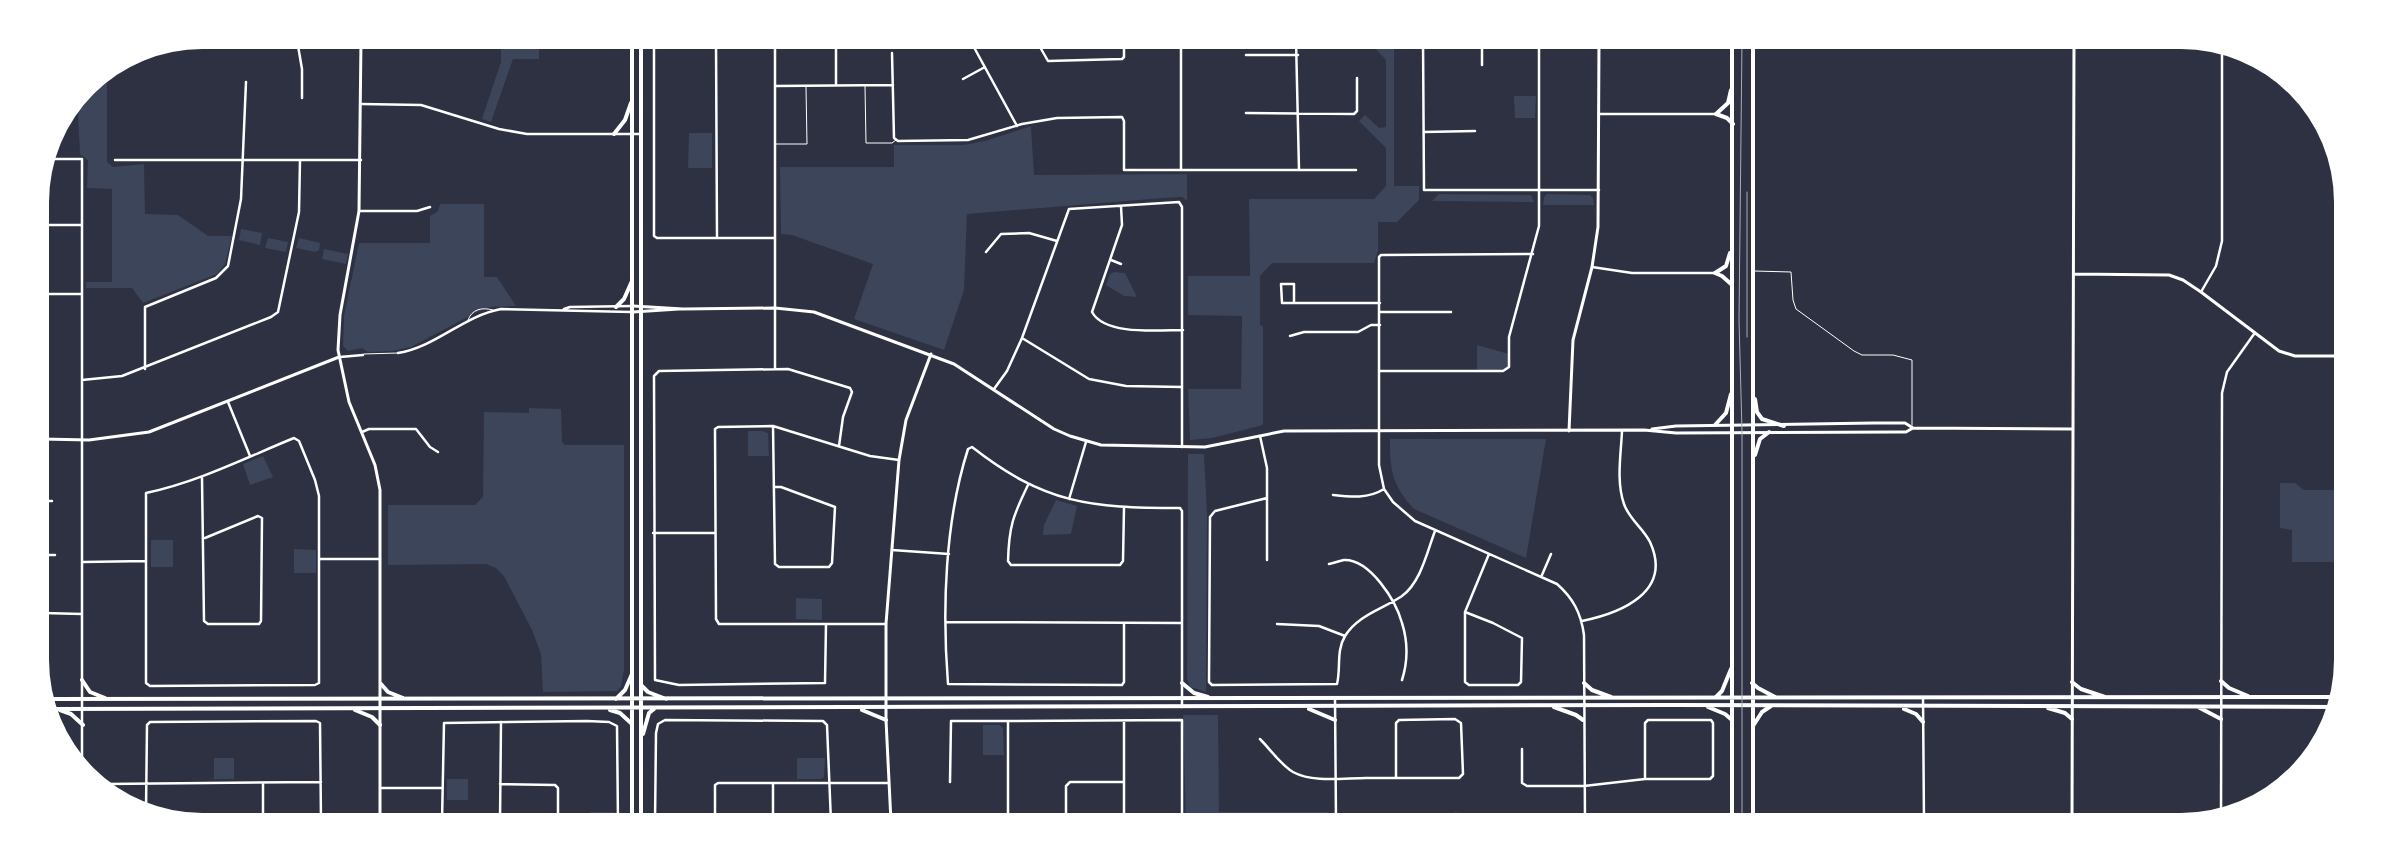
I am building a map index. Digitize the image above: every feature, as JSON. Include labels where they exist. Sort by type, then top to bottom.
[{"type":"main road","points":[[632,49],[632,813]]},
{"type":"main road","points":[[641,49],[641,813]]},
{"type":"main road","points":[[1732,49],[1732,813]]},
{"type":"main road","points":[[1753,49],[1753,813]]},
{"type":"main road","points":[[1732,82],[1728,103],[1716,114],[1727,118],[1733,124]]},
{"type":"main road","points":[[614,134],[625,120],[632,98]]},
{"type":"main road","points":[[1732,245],[1728,263],[1715,273],[1727,278],[1732,285]]},
{"type":"main road","points":[[616,307],[624,299],[633,279]]},
{"type":"main road","points":[[1715,425],[1726,413],[1732,389]]},
{"type":"main road","points":[[1753,391],[1759,416],[1766,421],[1784,426]]},
{"type":"main road","points":[[1753,467],[1758,444],[1769,432]]},
{"type":"main road","points":[[1716,698],[1722,691],[1732,666]]},
{"type":"main road","points":[[615,700],[625,690],[632,672]]},
{"type":"main road","points":[[82,680],[90,692],[109,699]]},
{"type":"main road","points":[[2221,681],[2229,688],[2250,697]]},
{"type":"main road","points":[[2072,682],[2092,694],[2110,698]]},
{"type":"main road","points":[[1182,683],[1194,693],[1215,698]]},
{"type":"main road","points":[[1584,683],[1592,690],[1616,698]]},
{"type":"main road","points":[[1752,683],[1777,698]]},
{"type":"main road","points":[[380,684],[388,692],[407,699]]},
{"type":"main road","points":[[641,684],[648,692],[668,700]]},
{"type":"main road","points":[[54,699],[2072,699],[2330,697]]},
{"type":"main road","points":[[58,709],[1552,706],[2327,707]]},
{"type":"main road","points":[[1552,706],[1584,720]]},
{"type":"main road","points":[[1704,706],[1725,714],[1732,720]]},
{"type":"main road","points":[[1752,726],[1762,712],[1771,706]]},
{"type":"main road","points":[[1304,707],[1323,713],[1335,720]]},
{"type":"main road","points":[[1897,707],[1916,714],[1923,722]]},
{"type":"main road","points":[[2043,707],[2064,714],[2072,719]]},
{"type":"main road","points":[[2196,707],[2221,719]]},
{"type":"main road","points":[[605,708],[620,713],[632,724]]},
{"type":"main road","points":[[641,741],[649,714],[655,708]]},
{"type":"main road","points":[[855,708],[886,720]]},
{"type":"main road","points":[[58,709],[71,714],[83,726]]},
{"type":"main road","points":[[353,709],[372,717],[380,725]]},
{"type":"street","points":[[299,49],[302,69],[302,98]]},
{"type":"street","points":[[361,49],[359,211],[340,315],[339,357],[349,402],[375,465],[380,490],[380,813]]},
{"type":"street","points":[[654,49],[654,236],[774,238]]},
{"type":"street","points":[[716,49],[717,238]]},
{"type":"street","points":[[774,49],[775,368]]},
{"type":"street","points":[[836,49],[836,85]]},
{"type":"street","points":[[975,49],[1017,126]]},
{"type":"street","points":[[1041,49],[1048,61],[1122,59],[1124,57],[1124,49]]},
{"type":"street","points":[[1181,170],[1182,49]]},
{"type":"street","points":[[1297,49],[1300,113],[1299,170]]},
{"type":"street","points":[[1423,49],[1424,190],[1599,190]]},
{"type":"street","points":[[1482,49],[1482,65]]},
{"type":"street","points":[[1380,370],[1503,371],[1509,367],[1509,337],[1533,254],[1539,226],[1540,49]]},
{"type":"street","points":[[1569,430],[1572,340],[1592,267],[1598,227],[1599,49]]},
{"type":"street","points":[[2072,813],[2074,49]]},
{"type":"street","points":[[892,53],[894,138],[898,141],[968,140],[1017,126],[1057,118],[1122,117],[1124,121],[1124,170],[1356,170]]},
{"type":"street","points":[[1246,55],[1298,55]]},
{"type":"street","points":[[2201,292],[2216,266],[2222,241],[2222,55]]},
{"type":"street","points":[[963,79],[985,67]]},
{"type":"street","points":[[1246,113],[1354,114],[1357,111],[1357,78]]},
{"type":"street","points":[[145,369],[145,307],[216,278],[228,266],[241,199],[246,82]]},
{"type":"street","points":[[775,86],[893,85]]},
{"type":"street","points":[[361,104],[422,104],[499,129],[527,134],[641,134]]},
{"type":"street","points":[[1599,114],[1716,114]]},
{"type":"street","points":[[1424,132],[1475,131]]},
{"type":"street","points":[[55,159],[82,159],[82,755]]},
{"type":"street","points":[[114,160],[361,160]]},
{"type":"street","points":[[82,380],[122,376],[145,369],[271,318],[278,312],[299,212],[300,160]]},
{"type":"street","points":[[994,389],[1006,371],[1022,338],[1069,209],[1179,202],[1182,207],[1182,447]]},
{"type":"street","points":[[359,211],[417,211],[430,206]]},
{"type":"street","points":[[1120,206],[1122,225],[1093,307],[1092,312],[1094,316],[1113,326],[1127,330],[1183,330]]},
{"type":"street","points":[[49,225],[82,226]]},
{"type":"street","points":[[986,252],[1001,234],[1029,233],[1057,241]]},
{"type":"street","points":[[1533,254],[1381,255],[1379,257],[1379,464],[1384,489],[1403,512],[1435,531],[1542,576],[1570,595],[1582,621],[1584,813]]},
{"type":"street","points":[[1110,260],[1121,264]]},
{"type":"street","points":[[1592,267],[1632,273],[1715,273]]},
{"type":"street","points":[[2074,274],[2169,275],[2183,280],[2201,292],[2254,334],[2279,351],[2286,354],[2334,356]]},
{"type":"street","points":[[1294,303],[1294,284],[1281,284],[1282,303],[1294,303],[1380,303]]},
{"type":"street","points":[[49,294],[82,294]]},
{"type":"street","points":[[563,310],[570,307],[633,306],[682,309]]},
{"type":"street","points":[[398,353],[426,345],[468,320],[494,310],[641,312],[682,309],[775,308],[814,312],[931,354],[960,367],[1054,429],[1086,442],[1117,447],[1213,446],[1284,431],[1644,430],[1676,433],[1906,432],[1913,428]]},
{"type":"street","points":[[1380,312],[1451,312]]},
{"type":"street","points":[[1290,336],[1304,332],[1358,332],[1371,325],[1380,325]]},
{"type":"street","points":[[2221,807],[2222,393],[2227,372],[2254,334]]},
{"type":"street","points":[[1022,338],[1088,379],[1126,386],[1182,387]]},
{"type":"street","points":[[49,439],[82,440],[148,432],[339,357],[363,354]]},
{"type":"street","points":[[891,813],[886,720],[886,624],[899,460],[906,420],[931,354]]},
{"type":"street","points":[[826,624],[826,684],[679,685],[655,680],[653,533],[654,384],[656,372],[788,368],[850,388],[852,392],[843,417],[840,446]]},
{"type":"street","points":[[228,402],[250,456]]},
{"type":"street","points":[[1644,430],[1676,426],[1824,424],[1905,424],[1913,428],[2072,428]]},
{"type":"street","points":[[886,624],[719,624],[716,620],[715,429],[718,427],[774,426],[870,456],[899,460]]},
{"type":"street","points":[[774,426],[775,564],[779,567],[829,567],[832,563],[835,507],[775,486]]},
{"type":"street","points":[[362,432],[369,429],[416,429],[430,447],[438,452]]},
{"type":"street","points":[[1582,621],[1612,614],[1635,602],[1646,590],[1654,570],[1655,559],[1650,543],[1631,517],[1624,503],[1620,488],[1622,430]]},
{"type":"street","points":[[1260,436],[1267,468],[1268,560]]},
{"type":"street","points":[[294,438],[299,441],[315,480],[319,496],[319,683],[316,686],[150,686],[146,683],[146,493],[202,478],[250,456],[294,438]]},
{"type":"street","points":[[1070,499],[1086,442]]},
{"type":"street","points":[[1124,623],[1124,682],[1122,685],[948,684],[946,622],[949,554],[956,491],[968,449],[972,447],[996,466],[1028,485],[1070,499],[1124,508],[1180,508],[1182,512],[1182,708]]},
{"type":"street","points":[[202,478],[204,621],[208,624],[258,624],[261,621],[262,518],[258,516],[204,538]]},
{"type":"street","points":[[1028,485],[1012,517],[1008,561],[1011,565],[1120,565],[1123,561],[1124,508]]},
{"type":"street","points":[[1333,495],[1356,497],[1374,494],[1384,489]]},
{"type":"street","points":[[1267,498],[1215,511],[1210,517],[1209,682],[1212,685],[1335,685],[1338,683],[1338,661],[1345,636],[1355,623],[1410,588],[1435,531]]},
{"type":"street","points":[[653,533],[715,533]]},
{"type":"street","points":[[892,550],[949,554]]},
{"type":"street","points":[[1465,612],[1493,623],[1522,638],[1521,682],[1518,685],[1468,685],[1465,682],[1465,612],[1489,554]]},
{"type":"street","points":[[1542,576],[1551,554]]},
{"type":"street","points":[[49,555],[55,555]]},
{"type":"street","points":[[320,559],[380,559]]},
{"type":"street","points":[[1329,564],[1345,560],[1360,564],[1375,576],[1392,601],[1402,623],[1406,644],[1406,667],[1402,680]]},
{"type":"street","points":[[83,562],[146,561]]},
{"type":"street","points":[[49,613],[82,614]]},
{"type":"street","points":[[946,622],[1182,623]]},
{"type":"street","points":[[1277,624],[1319,626],[1345,636]]},
{"type":"street","points":[[1924,698],[1924,813]]},
{"type":"street","points":[[1335,699],[1336,813]]},
{"type":"street","points":[[1260,739],[1292,771],[1310,777],[1336,778],[1396,778],[1459,778],[1462,774],[1461,723],[1456,719],[1400,720],[1396,723],[1396,778]]},
{"type":"street","points":[[1124,720],[1124,813]]},
{"type":"street","points":[[950,782],[951,721],[1182,720],[1182,813]]},
{"type":"street","points":[[1522,750],[1522,783],[1527,786],[1584,786],[1645,779],[1710,779],[1713,776],[1713,723],[1711,720],[1648,720],[1645,723],[1645,779]]},
{"type":"street","points":[[146,802],[146,725],[150,722],[316,721],[320,723],[321,813]]},
{"type":"street","points":[[655,813],[656,732],[660,722],[823,721],[827,725],[831,813]]},
{"type":"street","points":[[1008,721],[1008,813]]},
{"type":"street","points":[[500,813],[501,722]]},
{"type":"street","points":[[442,813],[444,723],[609,722],[617,726],[618,813]]},
{"type":"street","points":[[113,784],[321,782]]},
{"type":"street","points":[[1066,813],[1066,786],[1070,782],[1123,782]]},
{"type":"street","points":[[263,783],[263,813]]},
{"type":"street","points":[[715,813],[715,785],[718,783],[889,783]]},
{"type":"street","points":[[773,783],[773,813]]},
{"type":"street","points":[[500,784],[555,785],[558,788],[558,813]]},
{"type":"street","points":[[380,788],[442,788]]},
{"type":"lane","points":[[866,85],[866,143],[892,143],[896,140]]},
{"type":"lane","points":[[775,144],[807,144],[806,86]]},
{"type":"lane","points":[[1754,271],[1791,272],[1794,304],[1805,317],[1859,354],[1893,355],[1912,360],[1913,428]]},
{"type":"lane","points":[[468,320],[471,312],[474,310],[494,310]]},
{"type":"lane","points":[[363,354],[398,353]]},
{"type":"shaded area","points":[[501,49],[539,49],[539,59],[513,59],[491,122],[482,119],[501,62]]},
{"type":"shaded area","points":[[1376,49],[1394,49],[1394,186],[1419,186],[1419,200],[1397,222],[1378,222],[1378,251],[1374,263],[1272,263],[1260,276],[1260,325],[1263,326],[1263,425],[1212,438],[1190,440],[1188,389],[1241,389],[1242,316],[1188,315],[1188,276],[1250,276],[1249,199],[1374,199],[1386,186],[1386,148],[1359,121],[1365,115],[1379,128],[1386,127],[1386,60]]},
{"type":"shaded area","points":[[107,82],[107,162],[113,167],[144,164],[145,214],[178,215],[208,236],[232,236],[225,264],[217,274],[143,303],[132,288],[86,288],[86,282],[112,282],[112,189],[87,188],[88,160],[80,154],[78,118],[80,109]]},
{"type":"shaded area","points":[[1514,96],[1536,96],[1535,118],[1515,118]]},
{"type":"shaded area","points":[[1031,126],[1034,175],[1187,174],[1187,201],[1182,197],[1163,198],[967,214],[964,290],[944,350],[854,319],[873,264],[792,235],[781,234],[780,167],[894,167],[894,145],[963,145],[985,141]]},
{"type":"shaded area","points":[[689,133],[712,133],[712,168],[688,168]]},
{"type":"shaded area","points":[[1439,194],[1531,195],[1534,202],[1432,201]]},
{"type":"shaded area","points":[[1547,194],[1590,195],[1593,198],[1594,205],[1543,205],[1544,197]]},
{"type":"shaded area","points":[[440,204],[484,204],[484,277],[497,277],[516,306],[490,307],[477,312],[411,347],[392,351],[368,352],[362,348],[348,351],[343,346],[344,316],[359,243],[430,243],[430,216],[438,211]]},
{"type":"shaded area","points":[[241,229],[262,233],[260,245],[239,240]]},
{"type":"shaded area","points":[[268,238],[288,242],[286,252],[265,248]]},
{"type":"shaded area","points":[[299,238],[320,243],[319,250],[315,252],[296,248]]},
{"type":"shaded area","points":[[324,249],[348,254],[346,264],[322,259]]},
{"type":"shaded area","points":[[1114,272],[1125,273],[1137,297],[1124,296],[1106,285],[1110,274]]},
{"type":"shaded area","points":[[1477,345],[1509,354],[1509,367],[1503,371],[1477,371]]},
{"type":"shaded area","points":[[529,408],[561,409],[562,442],[565,445],[624,445],[624,670],[621,687],[617,691],[543,692],[541,654],[532,630],[504,576],[496,568],[486,564],[388,565],[388,505],[475,505],[483,497],[484,412],[529,413]]},
{"type":"shaded area","points":[[748,431],[768,433],[769,456],[748,456]]},
{"type":"shaded area","points":[[1390,439],[1546,439],[1526,558],[1414,509],[1401,492],[1394,477]]},
{"type":"shaded area","points":[[1188,454],[1204,454],[1207,514],[1206,692],[1190,687],[1187,678]]},
{"type":"shaded area","points":[[263,456],[273,477],[250,485],[243,464]]},
{"type":"shaded area","points":[[2280,483],[2295,483],[2304,490],[2334,490],[2334,562],[2292,562],[2292,530],[2280,528]]},
{"type":"shaded area","points":[[1056,500],[1077,506],[1071,534],[1043,535],[1044,525]]},
{"type":"shaded area","points":[[151,540],[173,540],[173,567],[151,567]]},
{"type":"shaded area","points":[[294,549],[316,550],[316,573],[294,573]]},
{"type":"shaded area","points":[[796,598],[822,599],[822,620],[796,619]]},
{"type":"shaded area","points":[[1183,715],[1218,715],[1219,812],[1328,812],[1328,813],[1186,813]]},
{"type":"shaded area","points":[[983,725],[1000,725],[1003,728],[1004,755],[983,755]]},
{"type":"shaded area","points":[[214,758],[234,758],[234,779],[214,779]]},
{"type":"shaded area","points":[[797,758],[825,758],[824,777],[821,779],[797,779]]},
{"type":"shaded area","points":[[447,779],[468,779],[468,800],[447,800]]},
{"type":"shaded area","points":[[590,812],[615,812],[615,813]]},
{"type":"tram line","points":[[1742,49],[1739,320],[1742,432],[1742,813]]},
{"type":"tram line","points":[[1747,192],[1747,337]]}]
